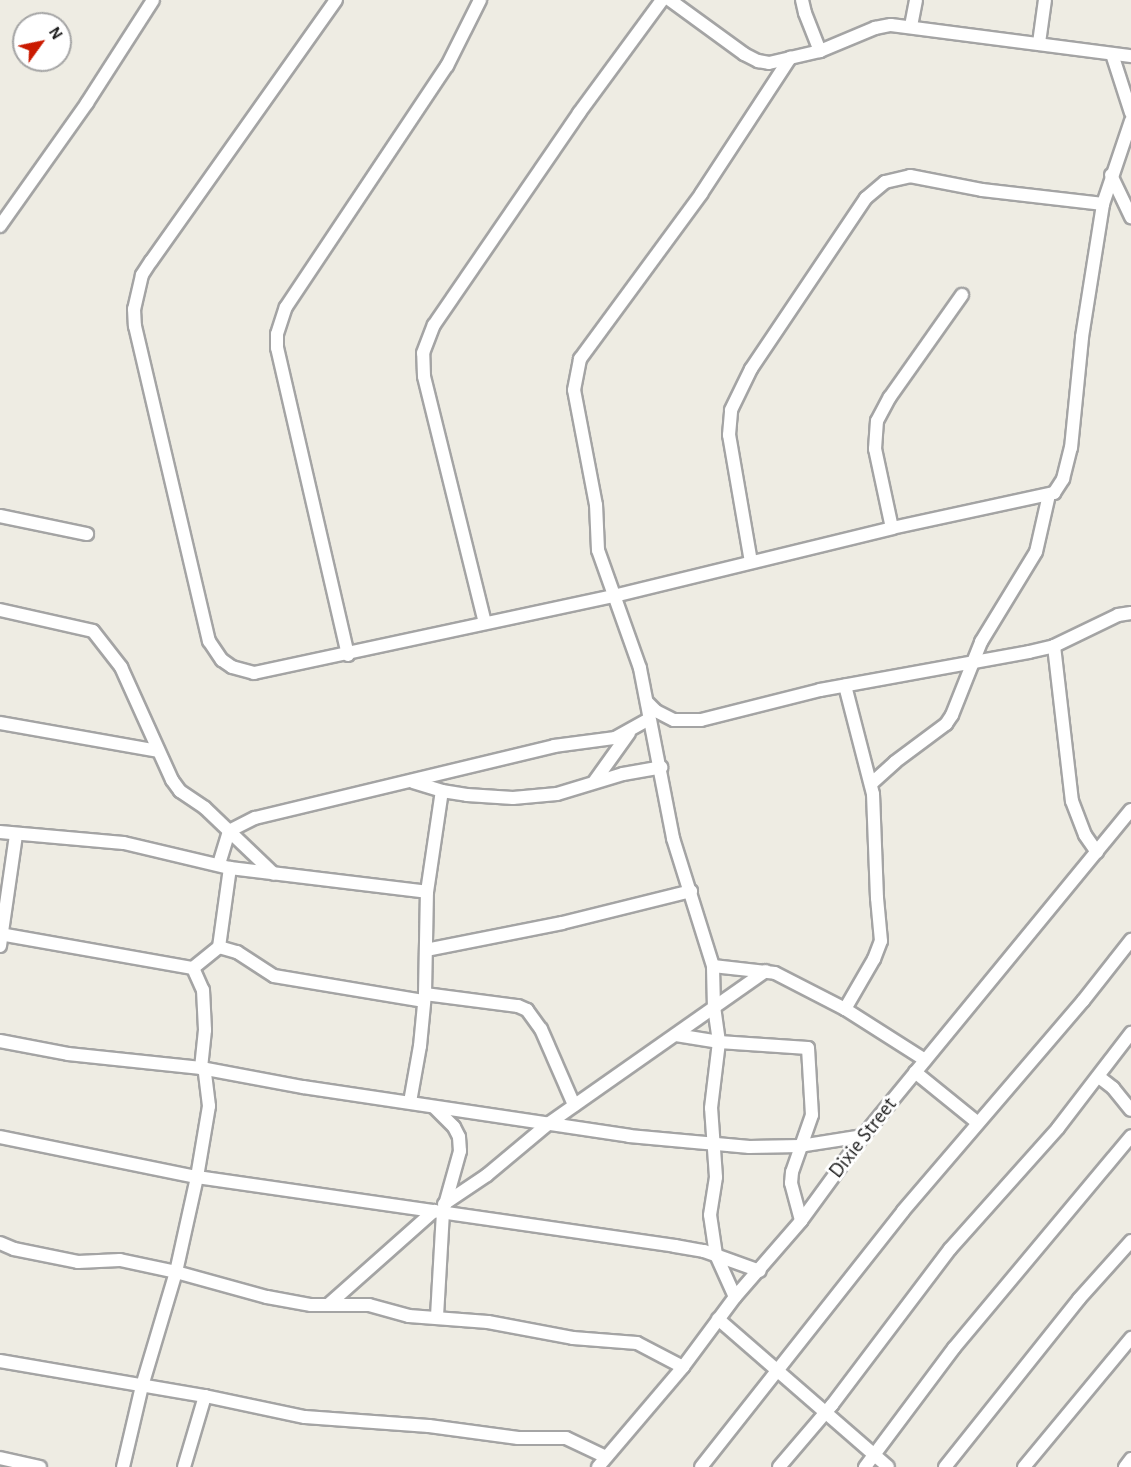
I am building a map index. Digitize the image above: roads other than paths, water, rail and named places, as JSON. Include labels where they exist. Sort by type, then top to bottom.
[{"type":"street","points":[[0,226],[87,103],[153,0]]},
{"type":"street","points":[[336,0],[151,261],[142,275],[134,309],[135,326],[207,630],[215,651],[232,667],[254,673],[348,655],[614,596],[892,528],[1049,495],[1059,488],[1064,479],[1071,448],[1082,337],[1103,204],[1131,121]]},
{"type":"street","points":[[348,655],[277,348],[277,334],[286,308],[447,66],[469,27],[480,0]]},
{"type":"street","points":[[485,623],[424,376],[423,353],[434,325],[579,113],[662,0]]},
{"type":"street","points":[[670,0],[744,54],[758,61],[769,63],[820,51],[875,28],[891,25],[1131,56]]},
{"type":"street","points":[[802,0],[820,51]]},
{"type":"street","points":[[911,26],[916,0]]},
{"type":"street","points":[[1039,43],[1045,0]]},
{"type":"street","points":[[1112,54],[1131,113]]},
{"type":"street","points":[[735,1297],[716,1256],[710,1215],[716,1177],[711,1108],[719,1042],[714,1008],[712,966],[673,838],[661,767],[632,640],[598,550],[596,505],[574,390],[580,359],[701,194],[790,58]]},
{"type":"street","points":[[1111,175],[1131,217]]},
{"type":"street","points":[[751,562],[729,435],[731,410],[751,369],[866,198],[885,182],[910,176],[982,190],[1103,204]]},
{"type":"street","points":[[892,528],[876,449],[877,421],[890,397],[962,295]]},
{"type":"street","points":[[872,783],[895,762],[946,724],[961,698],[972,664],[992,622],[1036,552],[1049,495]]},
{"type":"street","points":[[0,516],[87,534]]},
{"type":"street","points":[[0,610],[93,631],[121,667],[158,752],[180,791],[229,831],[274,874]]},
{"type":"street","points":[[647,702],[656,711],[674,720],[694,721],[770,700],[972,664],[1054,646],[1118,615],[1131,613]]},
{"type":"street","points":[[1054,646],[1072,801],[1085,835],[1096,852]]},
{"type":"street","points":[[845,1009],[874,959],[881,941],[872,783],[846,686]]},
{"type":"street","points":[[16,834],[0,938],[193,969],[219,947],[224,866],[229,831],[239,823],[275,812],[413,782],[554,746],[603,741],[629,732],[649,719]]},
{"type":"street","points":[[0,723],[158,752]]},
{"type":"street","points":[[594,782],[629,732]]},
{"type":"street","points":[[413,782],[442,791],[482,797],[513,798],[557,794],[594,782],[661,767]]},
{"type":"street","points":[[410,1102],[420,1046],[424,998],[427,892],[442,791]]},
{"type":"street","name":"Dixie Street","points":[[602,1462],[683,1367],[717,1319],[801,1221],[863,1136],[1131,810]]},
{"type":"street","points":[[0,832],[124,843],[224,866],[427,892]]},
{"type":"street","points":[[426,950],[562,923],[691,891]]},
{"type":"street","points":[[701,1467],[903,1211],[1083,1002],[1131,940]]},
{"type":"street","points":[[219,947],[237,952],[274,976],[424,998],[518,1006],[527,1010],[541,1029],[574,1106]]},
{"type":"street","points":[[712,966],[775,973],[845,1009],[925,1060]]},
{"type":"street","points":[[123,1467],[142,1386],[176,1272],[197,1177],[209,1106],[202,1068],[205,1030],[203,990],[193,969]]},
{"type":"street","points":[[327,1305],[440,1209],[487,1175],[548,1124],[766,971]]},
{"type":"street","points":[[779,1467],[825,1413],[950,1249],[1058,1128],[1131,1033]]},
{"type":"street","points":[[676,1035],[719,1042],[808,1048],[812,1114],[792,1172],[791,1183],[801,1221]]},
{"type":"street","points":[[0,1041],[68,1054],[202,1068],[434,1107],[629,1136],[715,1145],[800,1146],[863,1136]]},
{"type":"street","points":[[915,1072],[978,1123]]},
{"type":"street","points":[[1099,1077],[1113,1088],[1131,1110]]},
{"type":"street","points":[[434,1107],[454,1127],[459,1137],[460,1151],[440,1209],[437,1317]]},
{"type":"street","points":[[865,1467],[954,1348],[1131,1136]]},
{"type":"street","points":[[0,1137],[197,1177],[440,1209],[675,1246],[716,1256],[760,1271]]},
{"type":"street","points":[[945,1467],[1079,1299],[1131,1241]]},
{"type":"street","points":[[0,1243],[14,1249],[61,1260],[78,1262],[120,1260],[176,1272],[267,1297],[311,1305],[369,1305],[409,1316],[488,1322],[573,1338],[637,1343],[683,1367]]},
{"type":"street","points":[[717,1319],[888,1467]]},
{"type":"street","points":[[1024,1467],[1131,1338]]},
{"type":"street","points":[[0,1361],[205,1396],[305,1417],[429,1426],[518,1438],[566,1438],[602,1462]]},
{"type":"street","points":[[184,1467],[205,1396]]},
{"type":"street","points":[[0,1458],[40,1467]]},
{"type":"street","points":[[1125,1467],[1131,1459]]}]
